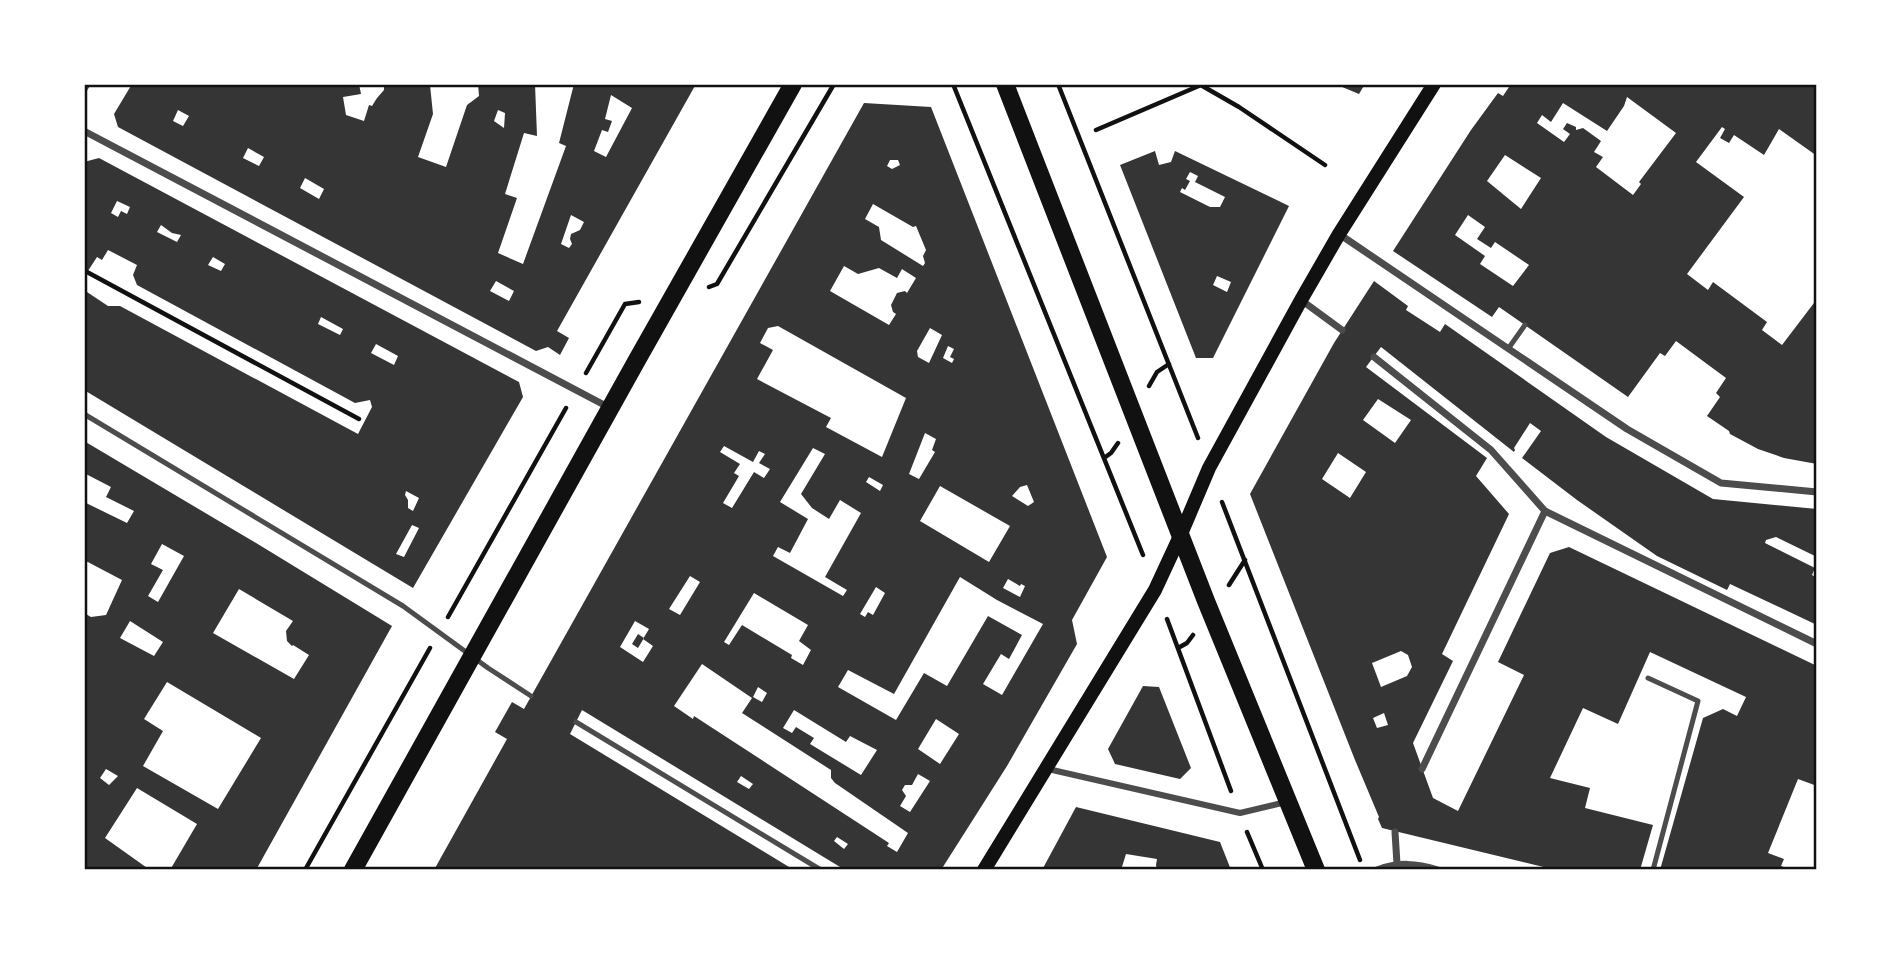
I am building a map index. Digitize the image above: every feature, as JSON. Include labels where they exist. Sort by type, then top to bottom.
[{"type":"main road","points":[[353,870],[793,84]]},
{"type":"main road","points":[[1005,84],[1206,601],[1316,870]]},
{"type":"main road","points":[[984,870],[1155,590],[1209,468],[1301,300],[1339,234],[1434,84]]},
{"type":"street","points":[[84,89],[87,84]]},
{"type":"street","points":[[84,131],[611,409]]},
{"type":"street","points":[[1339,234],[1626,429],[1721,483],[1817,492]]},
{"type":"street","points":[[1301,300],[1342,330]]},
{"type":"street","points":[[1374,356],[1491,450],[1545,511],[1817,644]]},
{"type":"street","points":[[1422,769],[1545,511]]},
{"type":"street","points":[[1046,768],[1240,813],[1288,801]]},
{"type":"street","points":[[1395,832],[1397,864]]},
{"type":"street","points":[[1377,870],[1397,864],[1421,865],[1438,870]]},
{"type":"lane","points":[[1508,349],[1525,325]]},
{"type":"lane","points":[[84,414],[403,606],[531,696]]},
{"type":"lane","points":[[1648,678],[1698,701],[1653,870]]},
{"type":"lane","points":[[576,722],[821,870]]},
{"type":"path","points":[[717,284],[834,84]]},
{"type":"path","points":[[953,84],[1146,565]]},
{"type":"path","points":[[1058,84],[1209,468]]},
{"type":"path","points":[[1096,130],[1200,85],[1239,107],[1325,165]]},
{"type":"path","points":[[87,272],[359,419]]},
{"type":"path","points":[[576,390],[625,304]]},
{"type":"path","points":[[1225,508],[1358,854]]},
{"type":"path","points":[[1168,623],[1240,813]]},
{"type":"path","points":[[1244,825],[1263,870]]},
{"type":"building","points":[[132,84],[359,84],[361,94],[343,97],[346,115],[364,121],[369,105],[372,106],[384,90],[384,84],[430,85],[433,114],[418,157],[446,167],[467,105],[479,96],[478,84],[535,84],[537,136],[524,133],[505,194],[517,198],[498,253],[523,264],[566,146],[559,143],[574,84],[696,84],[557,331],[569,338],[560,355],[548,347],[536,351],[118,127],[114,114]],"holes":[[[611,95],[632,108],[606,157],[594,151],[602,130],[608,132],[612,121],[605,119]],[[178,110],[189,116],[183,126],[173,121]],[[498,110],[505,113],[504,128],[494,121]],[[248,148],[264,157],[259,166],[243,158]],[[305,178],[324,189],[319,199],[300,188]],[[571,215],[584,222],[580,230],[571,234],[572,244],[569,248],[561,244]],[[496,281],[514,291],[509,301],[490,291]]]},
{"type":"building","points":[[1335,84],[1365,84],[1359,94]]},
{"type":"building","points":[[1511,84],[1817,84],[1817,156],[1779,129],[1764,155],[1734,135],[1729,143],[1720,138],[1725,129],[1722,127],[1696,162],[1744,197],[1687,274],[1708,290],[1713,282],[1767,322],[1762,330],[1782,345],[1817,299],[1817,464],[1784,458],[1758,449],[1730,434],[1707,416],[1720,397],[1716,393],[1726,378],[1676,341],[1665,356],[1660,353],[1628,397],[1499,307],[1492,317],[1393,251],[1471,130],[1498,93],[1503,96]],"holes":[[[1627,97],[1676,133],[1639,182],[1641,184],[1633,195],[1596,167],[1603,157],[1594,152],[1601,141],[1583,128],[1576,130],[1576,127],[1567,123],[1563,129],[1570,134],[1564,142],[1537,123],[1542,115],[1551,122],[1563,103],[1607,131]],[[1505,155],[1541,178],[1521,209],[1487,181]],[[1468,215],[1485,227],[1477,239],[1491,248],[1495,242],[1529,265],[1513,286],[1480,264],[1485,256],[1455,235]]]},
{"type":"building","points":[[864,103],[931,107],[1107,557],[1072,620],[1077,644],[1007,766],[941,870],[845,870],[582,710],[570,734],[794,870],[434,870],[507,739],[495,732],[512,702],[524,709]],"holes":[[[890,160],[898,160],[900,165],[892,169],[887,166]],[[873,204],[913,227],[916,226],[926,250],[923,266],[881,240],[879,227],[865,219]],[[844,266],[858,274],[879,268],[897,278],[902,269],[916,278],[907,293],[897,293],[891,305],[896,314],[889,325],[830,291]],[[778,326],[906,398],[882,457],[826,427],[831,418],[757,379],[773,350],[760,343],[768,328]],[[930,328],[942,335],[929,363],[918,357],[917,351]],[[948,346],[954,349],[950,357],[954,359],[952,363],[943,358]],[[925,433],[936,439],[932,450],[935,452],[919,479],[909,474]],[[724,446],[753,462],[759,451],[765,454],[759,463],[770,469],[764,478],[754,472],[732,508],[723,503],[739,476],[734,473],[740,464],[720,452]],[[813,448],[825,454],[801,494],[812,508],[829,519],[840,500],[861,513],[825,577],[847,590],[843,596],[773,556],[778,547],[790,553],[808,519],[780,502]],[[869,477],[883,485],[880,491],[866,482]],[[1027,485],[1034,502],[1028,506],[1012,496],[1020,487]],[[940,486],[1010,526],[989,562],[920,521]],[[690,576],[700,582],[680,615],[669,609]],[[960,577],[1043,624],[1002,695],[983,684],[1001,654],[1009,659],[1022,635],[988,616],[947,686],[924,673],[896,720],[838,687],[848,670],[894,694]],[[1008,579],[1020,586],[1025,586],[1020,597],[1003,588]],[[876,587],[885,593],[873,615],[868,612],[865,617],[860,614]],[[754,593],[808,625],[799,641],[811,650],[803,665],[791,658],[792,655],[742,625],[729,645],[724,642]],[[635,621],[649,629],[643,639],[653,646],[643,662],[620,647]],[[702,664],[752,698],[742,713],[831,770],[831,778],[835,783],[908,833],[897,852],[887,846],[889,843],[694,716],[693,719],[674,706]],[[758,687],[767,693],[762,702],[753,697]],[[794,710],[846,742],[850,736],[877,750],[861,775],[810,744],[814,738],[796,727],[792,733],[783,728]],[[936,719],[959,734],[940,764],[918,749]],[[918,774],[930,781],[910,812],[900,806],[906,796],[902,790],[905,785],[912,785]],[[741,776],[753,784],[749,789],[737,782]],[[837,837],[848,844],[844,849],[834,841]]]},
{"type":"building","points":[[1155,151],[1159,165],[1171,162],[1175,151],[1289,206],[1213,358],[1196,358],[1120,165]],"holes":[[[1190,172],[1198,176],[1195,182],[1225,197],[1220,207],[1210,207],[1180,192],[1182,188],[1185,190],[1190,181],[1186,179]],[[1217,276],[1231,282],[1227,292],[1213,285]]]},
{"type":"building","points":[[99,158],[519,382],[523,397],[413,588],[84,390],[84,290],[108,306],[120,306],[358,434],[372,407],[370,400],[355,403],[137,285],[133,275],[137,265],[108,250],[102,260],[97,257],[84,277],[84,162]],"holes":[[[117,201],[130,207],[127,214],[121,211],[118,217],[111,213]],[[161,225],[172,233],[181,235],[177,242],[157,232]],[[213,257],[225,264],[221,271],[208,265]],[[321,317],[343,329],[340,335],[318,324]],[[376,344],[398,356],[394,365],[371,353]],[[406,491],[419,498],[413,511],[408,508]],[[412,525],[419,528],[404,557],[396,554]]]},
{"type":"building","points":[[1374,281],[1408,306],[1406,310],[1440,332],[1445,324],[1606,437],[1713,499],[1817,509],[1817,557],[1776,537],[1766,540],[1765,543],[1815,568],[1812,575],[1817,578],[1817,625],[1730,584],[1727,590],[1657,556],[1577,500],[1522,458],[1541,431],[1530,423],[1514,452],[1381,347],[1366,367],[1487,458],[1476,476],[1509,514],[1442,654],[1453,661],[1413,743],[1433,798],[1458,811],[1524,675],[1498,662],[1550,553],[1569,547],[1817,666],[1817,786],[1798,779],[1768,853],[1784,859],[1781,866],[1792,870],[1660,870],[1703,718],[1723,709],[1737,716],[1746,697],[1650,652],[1618,724],[1583,708],[1550,778],[1590,788],[1585,808],[1653,825],[1640,870],[1556,870],[1382,828],[1250,494],[1334,343]],"holes":[[[1378,399],[1411,420],[1395,443],[1363,420]],[[1338,453],[1366,472],[1350,498],[1322,479]],[[1401,651],[1408,655],[1412,667],[1407,676],[1381,687],[1372,663]],[[1384,713],[1388,725],[1377,728],[1373,718]]]},
{"type":"building","points":[[84,441],[392,626],[256,870],[170,870],[197,824],[137,788],[105,838],[150,870],[84,870],[84,613],[91,617],[106,615],[122,580],[84,560],[84,502],[127,523],[134,511],[106,497],[111,487],[84,473]],"holes":[[[162,544],[184,556],[158,602],[148,596],[163,570],[151,564]],[[239,589],[293,621],[286,631],[287,641],[309,655],[294,679],[213,633]],[[130,621],[163,642],[154,656],[120,638]],[[167,682],[261,738],[218,809],[143,766],[163,731],[144,719]],[[106,769],[118,776],[109,785],[100,778]]]},
{"type":"building","points":[[638,634],[644,638],[638,648],[632,644]]},
{"type":"building","points":[[1143,686],[1159,687],[1191,768],[1180,779],[1115,764],[1108,749]]},
{"type":"building","points":[[1076,807],[1220,842],[1231,870],[1157,870],[1157,859],[1126,854],[1121,870],[1042,870]]}]
